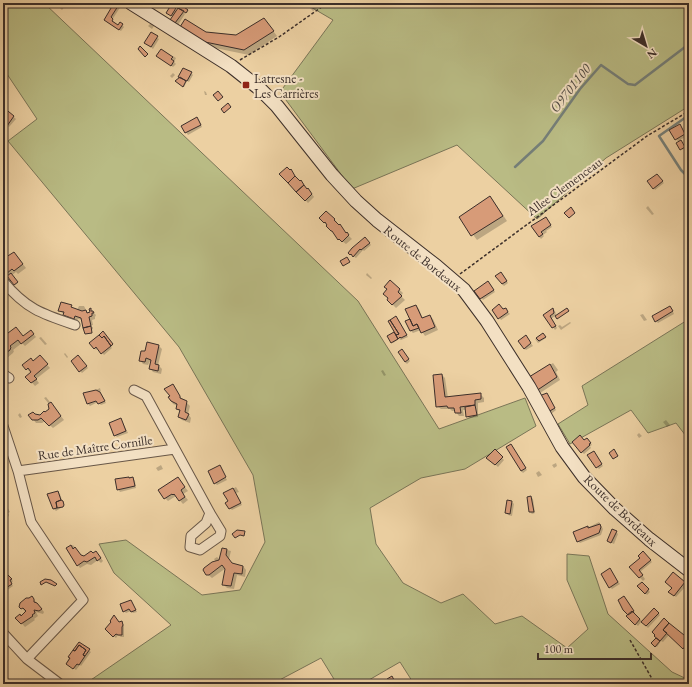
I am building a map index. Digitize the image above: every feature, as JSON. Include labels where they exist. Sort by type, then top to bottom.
[{"type":"street","name":"Route de Bordeaux","points":[[131,3],[231,66],[260,89],[277,106],[332,175],[356,201],[377,220],[464,290],[487,321],[529,387],[562,447],[584,477],[615,509],[689,570]]},
{"type":"street","points":[[3,281],[26,304],[44,314],[74,325]]},
{"type":"street","name":"Rue de Maître Cornille","points":[[134,390],[146,396],[210,513]]},
{"type":"street","points":[[3,426],[18,471],[31,522],[83,600],[26,659]]},
{"type":"street","name":"Rue de Maître Cornille","points":[[18,471],[175,449]]},
{"type":"street","points":[[3,633],[26,659],[60,684]]},
{"type":"path","points":[[231,66],[279,37],[323,6],[324,3]]},
{"type":"path","name":"Allee Clemenceau","points":[[452,280],[640,141],[689,111]]},
{"type":"path","points":[[630,640],[655,684]]},
{"type":"green space","points":[[3,3],[44,3],[358,301],[439,429],[525,398],[536,426],[465,469],[421,478],[370,508],[376,544],[403,583],[441,603],[463,594],[495,624],[522,616],[567,648],[588,629],[567,580],[567,554],[589,556],[608,614],[672,672],[689,680],[689,684],[414,684],[400,662],[362,684],[337,684],[321,658],[272,684],[85,684],[171,625],[114,573],[99,544],[126,540],[202,595],[240,590],[265,542],[253,475],[179,347],[8,141],[37,119],[3,68]]},
{"type":"green space","points":[[304,3],[689,3],[689,106],[606,158],[537,219],[457,145],[352,189],[280,92],[333,20]]},
{"type":"green space","points":[[689,319],[689,440],[676,423],[648,433],[631,410],[570,444],[558,424],[588,405],[582,386]]},
{"type":"building","points":[[114,3],[120,3],[111,17],[113,19],[112,21],[118,25],[120,22],[123,24],[119,30],[104,20]]},
{"type":"building","points":[[180,4],[188,10],[186,13],[178,8]]},
{"type":"building","points":[[171,5],[176,8],[171,16],[166,13]]},
{"type":"building","points":[[178,8],[184,11],[175,23],[170,20]]},
{"type":"building","points":[[264,18],[274,31],[244,50],[205,42],[180,27],[185,19],[206,32],[236,35]]},
{"type":"building","points":[[151,32],[158,36],[151,47],[144,43]]},
{"type":"building","points":[[140,46],[148,54],[145,57],[138,49]]},
{"type":"building","points":[[161,49],[173,57],[171,59],[174,61],[171,66],[156,56]]},
{"type":"building","points":[[183,68],[192,72],[187,81],[178,77]]},
{"type":"building","points":[[180,77],[186,81],[183,87],[175,81]]},
{"type":"building","points":[[218,91],[223,97],[218,101],[213,95]]},
{"type":"building","points":[[228,103],[231,107],[224,113],[221,109]]},
{"type":"building","points":[[3,107],[14,116],[7,126],[3,122]]},
{"type":"building","points":[[197,117],[201,125],[185,133],[181,126]]},
{"type":"building","points":[[680,124],[685,134],[675,140],[669,130]]},
{"type":"building","points":[[681,140],[685,147],[680,150],[676,143]]},
{"type":"building","points":[[287,167],[290,170],[291,169],[295,176],[288,183],[279,174]]},
{"type":"building","points":[[657,174],[663,181],[653,189],[647,181]]},
{"type":"building","points":[[295,176],[300,181],[301,180],[304,185],[296,192],[288,183]]},
{"type":"building","points":[[304,185],[312,194],[305,201],[296,192]]},
{"type":"building","points":[[490,196],[503,216],[471,236],[459,217]]},
{"type":"building","points":[[571,207],[575,213],[569,218],[564,213]]},
{"type":"building","points":[[326,211],[349,235],[342,242],[339,239],[338,240],[332,231],[326,226],[327,225],[325,222],[324,223],[319,218]]},
{"type":"building","points":[[546,217],[551,225],[541,232],[543,234],[539,237],[531,226]]},
{"type":"building","points":[[365,237],[370,243],[361,250],[360,249],[353,257],[351,254],[350,255],[348,253],[352,248]]},
{"type":"building","points":[[14,252],[23,264],[14,271],[12,269],[6,274],[3,270],[3,259]]},
{"type":"building","points":[[347,257],[350,262],[343,266],[340,261]]},
{"type":"building","points":[[501,272],[507,281],[502,284],[495,276]]},
{"type":"building","points":[[11,273],[18,282],[14,285],[7,276]]},
{"type":"building","points":[[390,280],[400,289],[398,292],[402,296],[392,305],[387,300],[388,298],[383,294],[387,289],[384,287]]},
{"type":"building","points":[[488,281],[494,290],[480,299],[474,291]]},
{"type":"building","points":[[61,302],[72,305],[71,307],[82,311],[86,310],[87,313],[90,312],[89,309],[91,308],[91,311],[94,313],[92,313],[92,316],[89,317],[91,326],[83,328],[81,318],[75,316],[74,319],[63,315],[64,312],[58,311]]},
{"type":"building","points":[[499,304],[503,309],[506,308],[508,312],[498,319],[492,310]]},
{"type":"building","points":[[416,305],[422,318],[430,315],[435,327],[421,333],[417,324],[413,326],[405,309]]},
{"type":"building","points":[[670,306],[673,311],[655,322],[652,316]]},
{"type":"building","points":[[553,308],[554,313],[550,316],[556,326],[552,328],[543,315]]},
{"type":"building","points":[[567,308],[569,311],[557,319],[555,316]]},
{"type":"building","points":[[396,316],[407,335],[398,339],[396,335],[399,334],[390,320]]},
{"type":"building","points":[[410,319],[413,326],[417,324],[419,328],[410,331],[405,321]]},
{"type":"building","points":[[390,320],[399,334],[396,335],[388,321]]},
{"type":"building","points":[[91,326],[92,333],[85,334],[83,328]]},
{"type":"building","points":[[16,327],[23,336],[31,330],[34,334],[21,344],[18,340],[10,346],[10,350],[3,355],[3,345],[7,342],[4,338],[3,339],[3,334],[6,331],[8,333]]},
{"type":"building","points":[[103,331],[113,344],[111,346],[104,336],[102,338],[99,335]]},
{"type":"building","points":[[394,332],[398,339],[391,343],[387,336]]},
{"type":"building","points":[[543,333],[546,337],[539,341],[536,338]]},
{"type":"building","points":[[99,335],[102,338],[104,336],[111,346],[101,354],[96,347],[94,349],[89,343]]},
{"type":"building","points":[[526,335],[531,343],[524,349],[518,341]]},
{"type":"building","points":[[147,342],[159,345],[155,364],[159,365],[158,371],[149,369],[151,360],[146,358],[145,362],[139,361],[141,351],[145,351]]},
{"type":"building","points":[[402,349],[409,359],[405,362],[398,352]]},
{"type":"building","points":[[40,355],[48,364],[34,376],[37,379],[31,383],[25,377],[31,372],[28,368],[26,370],[22,365],[31,358],[33,361]]},
{"type":"building","points":[[78,355],[87,366],[79,372],[71,361]]},
{"type":"building","points":[[550,364],[557,377],[536,391],[529,377]]},
{"type":"building","points":[[442,374],[445,397],[481,393],[481,399],[475,400],[475,405],[460,407],[461,413],[455,413],[454,408],[448,408],[447,406],[436,407],[433,375]]},
{"type":"building","points":[[173,384],[180,398],[187,401],[185,412],[189,414],[186,420],[178,417],[180,410],[176,409],[177,404],[171,401],[168,397],[170,396],[164,389]]},
{"type":"building","points":[[96,390],[100,392],[105,401],[98,404],[96,401],[87,404],[83,393]]},
{"type":"building","points":[[547,393],[555,408],[548,412],[539,396]]},
{"type":"building","points":[[51,402],[61,416],[49,426],[41,418],[38,420],[32,420],[28,415],[33,412],[40,415],[49,409],[48,404]]},
{"type":"building","points":[[475,405],[477,415],[466,417],[465,407]]},
{"type":"building","points":[[121,418],[126,431],[114,436],[109,423]]},
{"type":"building","points":[[580,435],[584,440],[587,438],[591,443],[581,453],[572,442]]},
{"type":"building","points":[[511,444],[526,468],[521,471],[506,447]]},
{"type":"building","points":[[495,449],[503,457],[495,465],[486,458]]},
{"type":"building","points":[[614,449],[618,456],[613,459],[609,453]]},
{"type":"building","points":[[594,451],[602,464],[596,468],[587,455]]},
{"type":"building","points":[[220,465],[226,477],[214,484],[208,471]]},
{"type":"building","points":[[133,477],[135,486],[117,490],[115,479]]},
{"type":"building","points":[[178,477],[185,487],[181,490],[185,497],[179,501],[174,494],[172,494],[164,499],[158,490]]},
{"type":"building","points":[[233,488],[241,503],[229,509],[225,503],[228,501],[223,493]]},
{"type":"building","points":[[58,491],[61,500],[56,502],[57,508],[53,509],[47,494]]},
{"type":"building","points":[[531,496],[534,512],[529,512],[527,497]]},
{"type":"building","points":[[61,500],[63,501],[63,507],[57,508],[56,502]]},
{"type":"building","points":[[507,500],[512,501],[510,514],[505,513]]},
{"type":"building","points":[[600,524],[601,527],[599,533],[577,542],[573,532],[588,526],[588,528]]},
{"type":"building","points":[[612,529],[617,531],[611,543],[607,541]]},
{"type":"building","points":[[237,530],[245,531],[244,536],[240,535],[235,538],[232,534]]},
{"type":"building","points":[[71,545],[73,549],[75,547],[81,555],[84,556],[91,551],[93,553],[96,551],[101,558],[97,561],[95,557],[87,562],[84,561],[77,566],[66,548]]},
{"type":"building","points":[[222,548],[227,549],[226,555],[232,563],[243,566],[242,574],[234,573],[231,586],[222,585],[225,569],[222,565],[209,575],[206,575],[203,570],[212,562],[219,560]]},
{"type":"building","points":[[643,551],[651,560],[639,570],[643,575],[639,578],[629,567],[640,558],[638,556]]},
{"type":"building","points":[[610,568],[618,582],[609,588],[601,574]]},
{"type":"building","points":[[673,572],[685,582],[674,596],[668,592],[672,588],[665,582]]},
{"type":"building","points":[[7,574],[12,579],[10,580],[12,584],[3,590],[3,577]]},
{"type":"building","points":[[45,579],[51,580],[57,584],[55,586],[46,582],[41,585],[40,582]]},
{"type":"building","points":[[642,582],[649,589],[645,594],[637,586]]},
{"type":"building","points":[[32,596],[34,602],[37,603],[42,609],[39,611],[34,610],[35,613],[32,615],[33,616],[21,624],[15,618],[20,614],[21,616],[26,611],[19,607],[20,603],[26,598]]},
{"type":"building","points":[[624,596],[634,611],[628,615],[623,610],[618,600]]},
{"type":"building","points":[[131,600],[136,610],[131,612],[129,609],[123,612],[120,604]]},
{"type":"building","points":[[654,608],[659,613],[646,626],[641,622]]},
{"type":"building","points":[[632,611],[640,619],[635,625],[626,616]]},
{"type":"building","points":[[114,615],[119,622],[122,621],[123,625],[122,635],[116,634],[113,637],[105,629],[111,622],[110,621]]},
{"type":"building","points":[[664,618],[669,623],[663,630],[667,633],[660,641],[652,632]]},
{"type":"building","points":[[669,623],[689,639],[683,649],[663,630]]},
{"type":"building","points":[[656,638],[660,641],[655,647],[651,643]]},
{"type":"building","points":[[79,642],[90,649],[85,656],[83,655],[86,650],[79,645],[75,651],[73,650]]},
{"type":"building","points":[[79,645],[86,650],[83,655],[85,656],[79,665],[77,664],[73,669],[66,664],[70,658],[68,657]]},
{"type":"building","points":[[392,676],[395,682],[390,684],[387,679]]},
{"type":"waterway","name":"O9701100","points":[[515,167],[543,141],[580,89],[601,65],[628,84],[635,85],[689,44]]},
{"type":"waterway","points":[[689,115],[659,136],[681,170],[689,178]]},
{"type":"place","name":"Latresne - Les Carrières","points":[[246,85]]}]
